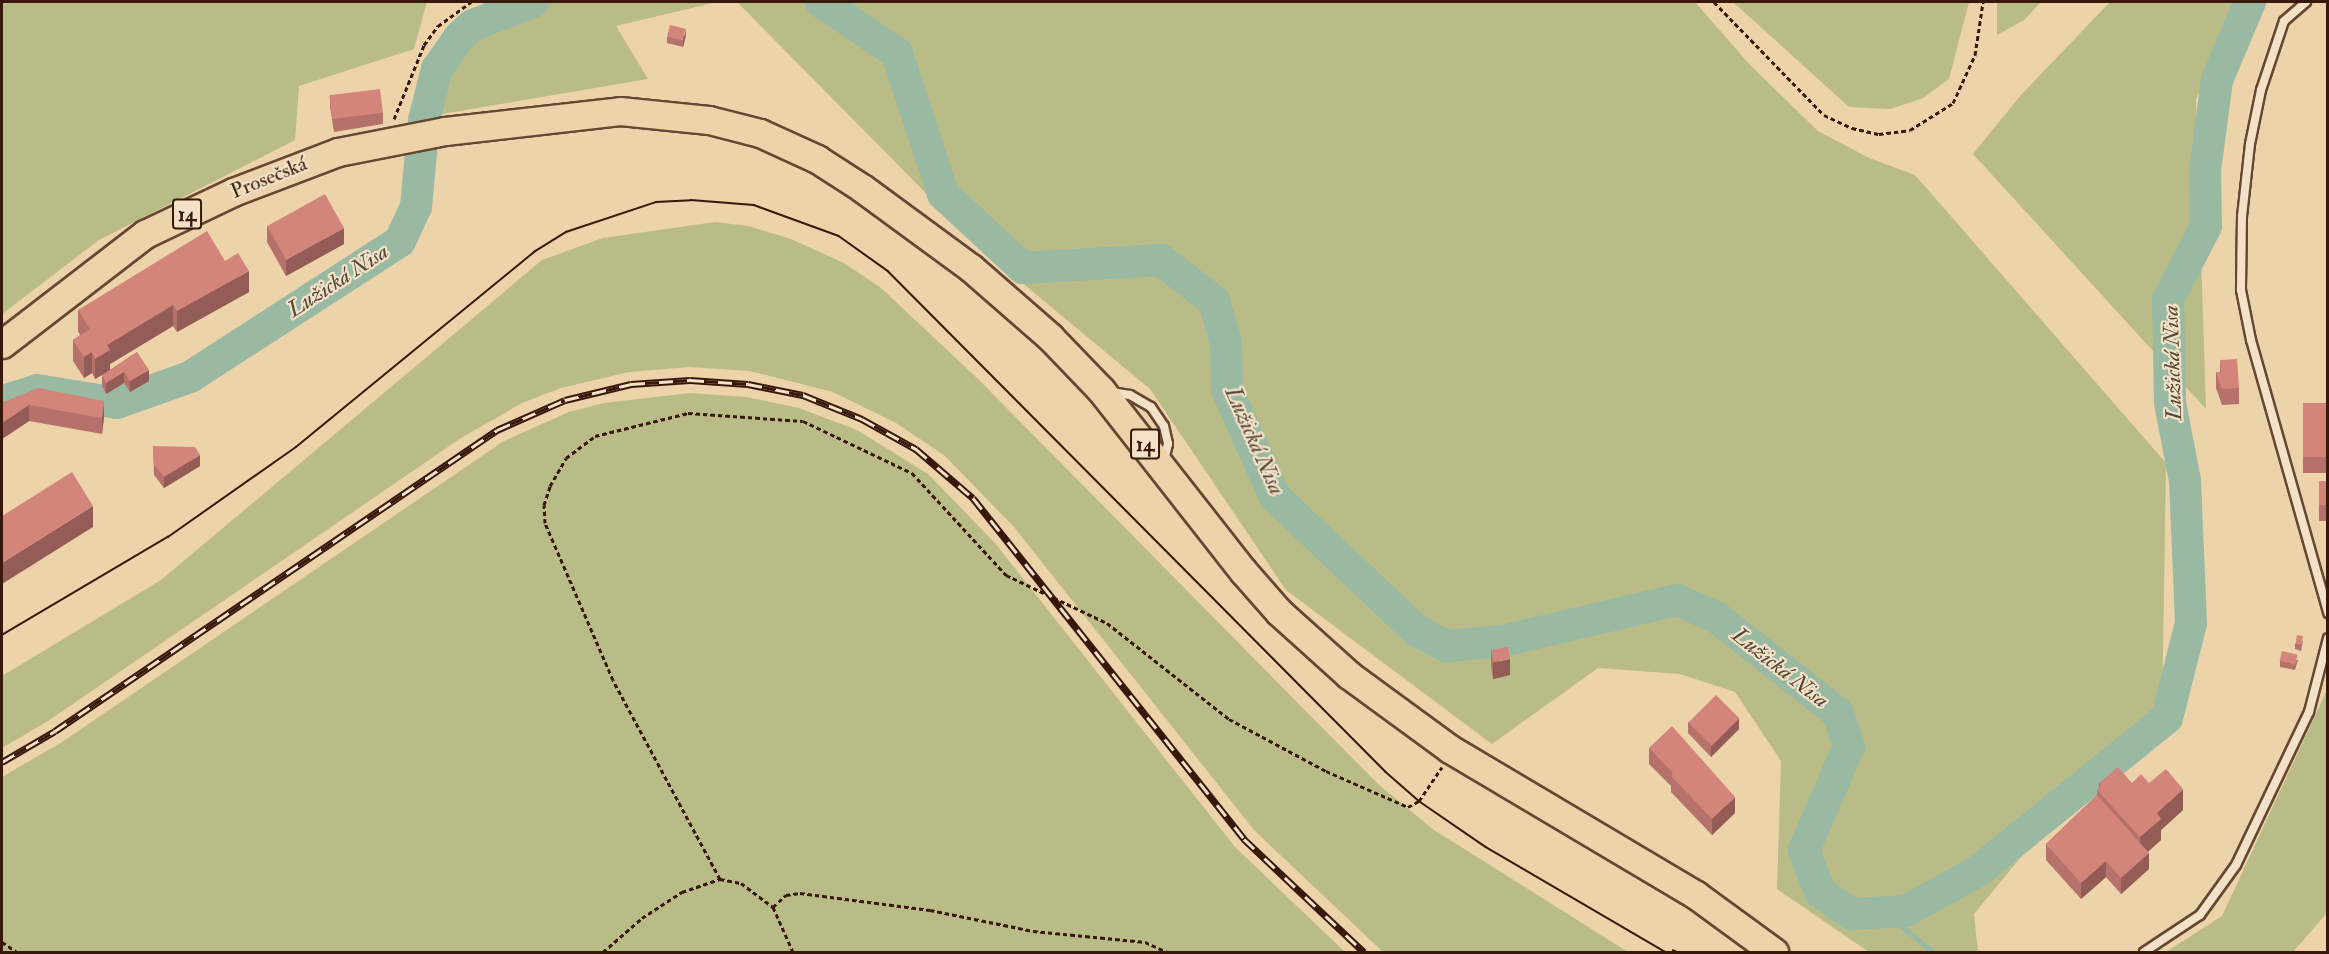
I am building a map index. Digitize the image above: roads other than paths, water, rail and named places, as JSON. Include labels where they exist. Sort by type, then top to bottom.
[{"type":"main road","name":"Prosečská","points":[[2,344],[145,234],[296,166],[445,131],[620,111],[709,120],[760,133],[837,171],[971,268],[1050,337],[1101,390],[1279,612],[1357,681],[1450,749],[1696,895],[1774,952]]},
{"type":"lane","points":[[2306,2],[2284,21],[2261,90],[2250,144],[2242,216],[2241,290],[2251,340],[2328,613]]},
{"type":"lane","points":[[2144,952],[2200,915],[2236,865],[2308,712],[2328,638]]},
{"type":"waterway","name":"Lužická Nisa","points":[[2,401],[37,390],[117,403],[190,377],[400,241],[416,207],[424,120],[437,69],[459,37],[473,25],[533,2]]},
{"type":"waterway","name":"Lužická Nisa","points":[[821,2],[897,53],[943,194],[1023,268],[1161,260],[1214,301],[1226,343],[1227,390],[1275,497],[1417,631],[1447,646],[1502,641],[1677,600],[1716,617],[1838,713],[1849,746],[1804,850],[1820,892],[1852,914],[1906,911],[1978,871],[2167,718],[2191,623],[2185,481],[2170,402],[2168,300],[2206,226],[2205,171],[2217,80],[2250,2]]},
{"type":"waterway","points":[[1887,914],[1933,952]]},
{"type":"tram line","points":[[2,635],[168,537],[296,447],[534,252],[566,232],[656,202],[691,200],[754,205],[839,236],[888,271],[1386,772],[1419,801],[1486,847],[1666,952]]},
{"type":"railway","points":[[2,762],[55,731],[497,430],[565,400],[631,384],[690,380],[748,384],[803,395],[862,419],[916,449],[973,498],[1244,839],[1364,952]]}]
